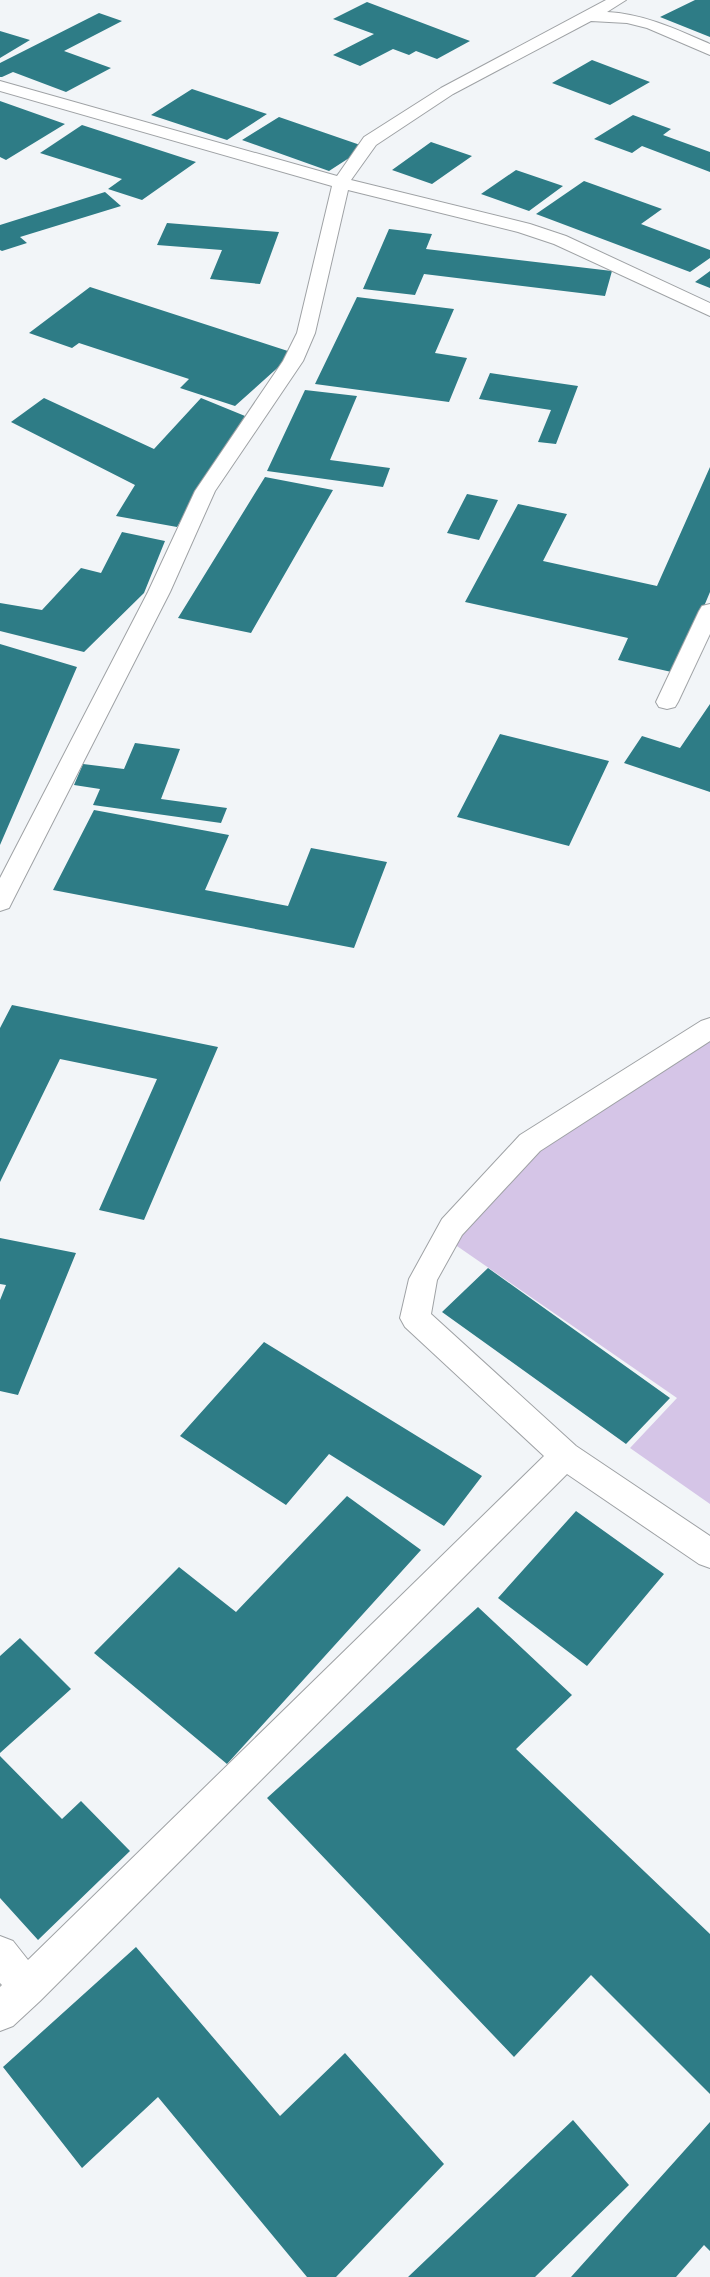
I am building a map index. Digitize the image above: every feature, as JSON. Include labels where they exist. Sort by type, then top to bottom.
[{"type":"street","points":[[0,902],[159,592],[205,491],[293,361],[306,333],[341,183],[370,141],[447,91],[618,0]]},
{"type":"street","points":[[587,15],[628,18],[653,25],[710,50]]},
{"type":"street","points":[[0,86],[341,183],[524,228],[560,240],[710,310]]},
{"type":"street","points":[[666,702],[710,612]]},
{"type":"street","points":[[710,1028],[530,1143],[452,1227],[423,1279],[415,1318],[565,1456],[710,1554]]},
{"type":"street","points":[[0,2013],[565,1456]]},
{"type":"street","points":[[0,1954],[27,1988]]},
{"type":"shaded area","points":[[710,1029],[710,1504],[630,1448],[677,1398],[441,1235],[501,1156]]},
{"type":"building","points":[[695,0],[710,0],[710,37],[660,17]]},
{"type":"building","points":[[367,2],[470,41],[437,59],[416,51],[409,55],[393,49],[360,66],[333,55],[374,34],[333,19]]},
{"type":"building","points":[[99,13],[122,21],[64,51],[111,68],[66,92],[13,72],[0,77],[0,63]]},
{"type":"building","points":[[0,31],[30,40],[0,58]]},
{"type":"building","points":[[592,60],[650,82],[610,105],[552,83]]},
{"type":"building","points":[[192,89],[267,114],[227,140],[151,115]]},
{"type":"building","points":[[0,101],[65,124],[6,160],[0,157]]},
{"type":"building","points":[[633,115],[671,129],[663,135],[710,152],[710,172],[642,146],[632,153],[594,139]]},
{"type":"building","points":[[279,117],[366,147],[329,171],[242,140]]},
{"type":"building","points":[[82,125],[196,162],[142,200],[108,189],[122,179],[40,153]]},
{"type":"building","points":[[431,142],[472,156],[432,184],[392,170]]},
{"type":"building","points":[[516,170],[563,186],[529,211],[481,194]]},
{"type":"building","points":[[584,181],[662,209],[641,224],[710,250],[710,258],[690,272],[536,214]]},
{"type":"building","points":[[105,192],[121,206],[20,237],[27,243],[0,250],[0,225]]},
{"type":"building","points":[[167,223],[279,232],[260,284],[210,279],[222,250],[157,245]]},
{"type":"building","points":[[389,229],[432,234],[426,249],[612,271],[605,296],[424,274],[415,295],[363,289]]},
{"type":"building","points":[[710,271],[710,288],[695,282]]},
{"type":"building","points":[[90,287],[294,353],[235,406],[180,388],[189,379],[79,343],[72,348],[29,333]]},
{"type":"building","points":[[357,297],[454,309],[435,353],[467,358],[449,402],[315,384]]},
{"type":"building","points":[[490,373],[578,386],[556,444],[538,442],[551,410],[479,399]]},
{"type":"building","points":[[305,390],[357,396],[330,460],[390,468],[383,487],[267,471]]},
{"type":"building","points":[[44,398],[154,449],[201,398],[245,416],[177,527],[116,516],[135,485],[11,422]]},
{"type":"building","points":[[710,467],[710,592],[676,673],[618,660],[628,638],[465,602],[518,504],[567,514],[543,561],[657,586]]},
{"type":"building","points":[[265,477],[333,490],[251,633],[178,618]]},
{"type":"building","points":[[467,494],[498,500],[479,540],[447,533]]},
{"type":"building","points":[[122,532],[165,541],[144,593],[84,652],[0,631],[0,603],[42,610],[81,568],[101,573]]},
{"type":"building","points":[[0,644],[77,667],[0,845]]},
{"type":"building","points":[[710,704],[710,792],[624,763],[642,736],[680,748]]},
{"type":"building","points":[[500,734],[609,761],[569,846],[457,817]]},
{"type":"building","points":[[135,743],[180,749],[161,799],[227,808],[221,823],[93,805],[100,789],[74,785],[83,764],[124,769]]},
{"type":"building","points":[[94,810],[229,835],[205,890],[288,906],[311,848],[387,862],[354,948],[53,890]]},
{"type":"building","points":[[12,1005],[218,1047],[144,1220],[99,1210],[157,1079],[60,1059],[0,1182],[0,1028]]},
{"type":"building","points":[[0,1238],[76,1253],[18,1395],[0,1391],[0,1300],[6,1285],[0,1284]]},
{"type":"building","points":[[488,1268],[670,1398],[626,1444],[442,1312]]},
{"type":"building","points":[[264,1342],[482,1476],[444,1526],[329,1454],[286,1505],[180,1436]]},
{"type":"building","points":[[347,1496],[421,1550],[227,1764],[94,1653],[179,1567],[236,1612]]},
{"type":"building","points":[[576,1511],[664,1574],[587,1666],[498,1598]]},
{"type":"building","points":[[478,1607],[572,1695],[516,1749],[710,1934],[710,2094],[591,1975],[514,2057],[267,1798]]},
{"type":"building","points":[[20,1638],[71,1689],[0,1753],[0,1656]]},
{"type":"building","points":[[0,1756],[62,1819],[81,1801],[130,1851],[38,1940],[0,1898]]},
{"type":"building","points":[[136,1947],[280,2116],[345,2053],[444,2164],[336,2277],[307,2277],[158,2097],[82,2168],[3,2067]]},
{"type":"building","points":[[573,2120],[629,2185],[535,2277],[408,2277]]},
{"type":"building","points":[[710,2122],[710,2251],[704,2245],[676,2277],[571,2277]]}]
